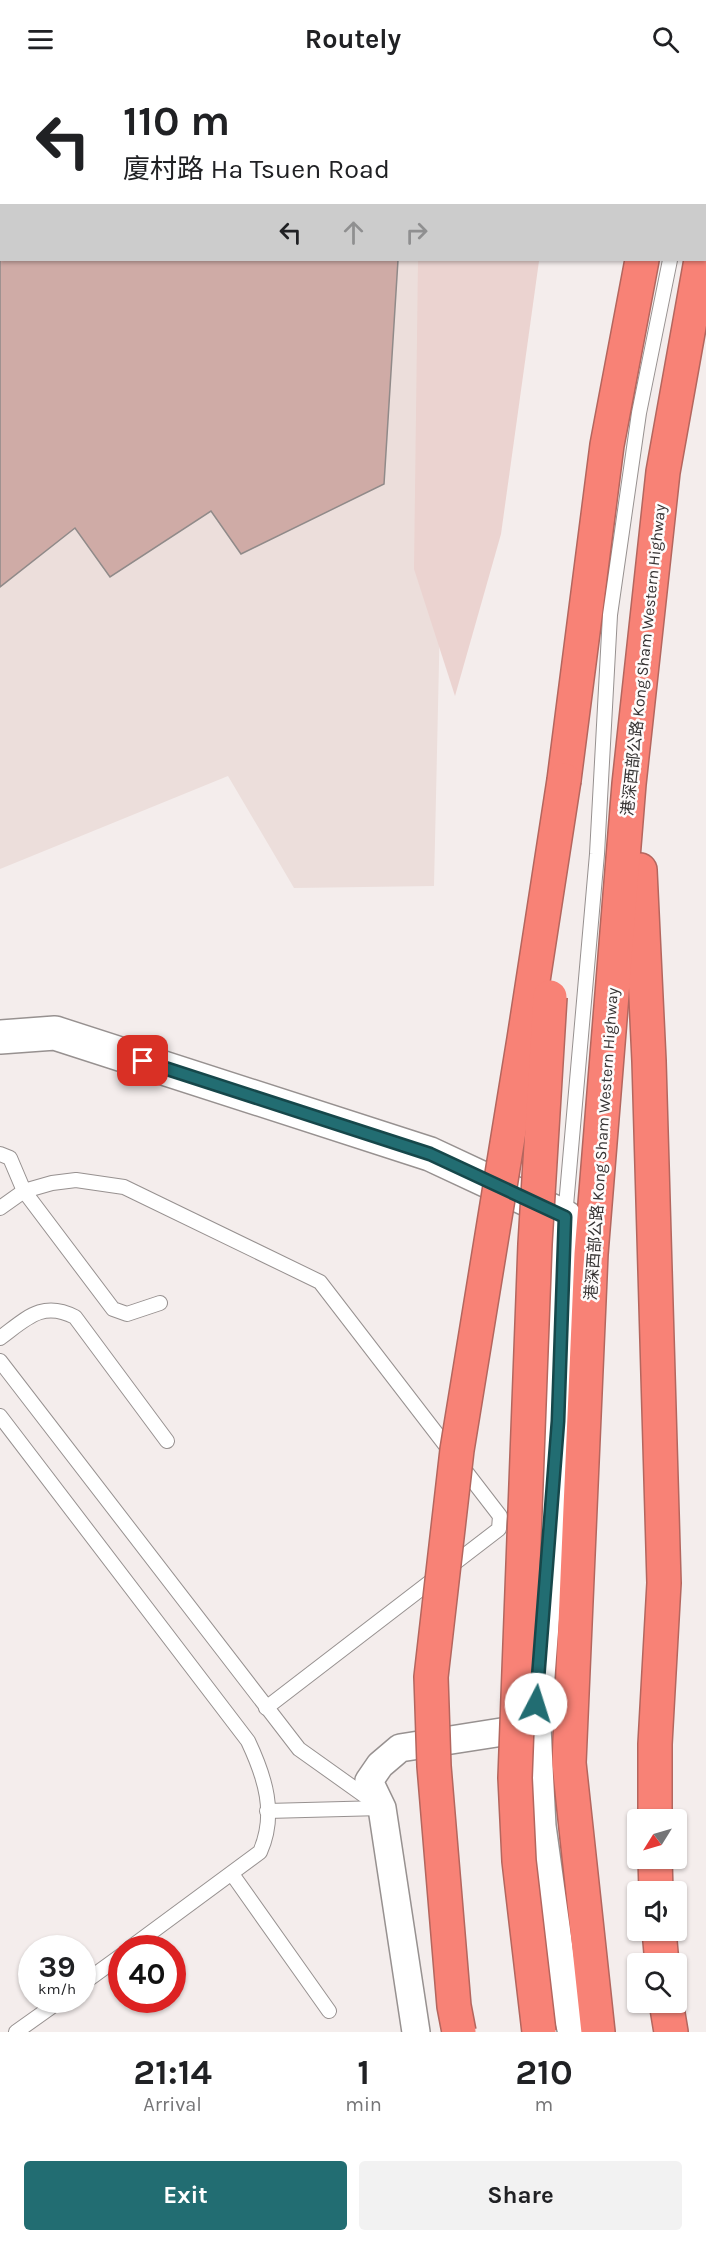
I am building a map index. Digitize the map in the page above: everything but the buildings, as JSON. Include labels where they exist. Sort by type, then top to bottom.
[{"type":"highway","points":[[459,2032],[454,2006],[434,1778],[431,1677],[456,1450],[564,780],[607,445],[642,261]]},
{"type":"highway","name":"港深西部公路 Kong Sham Western Highway","points":[[598,2032],[569,1763],[591,1254],[629,784],[663,472],[701,261]]},
{"type":"highway","points":[[539,2032],[521,1883],[515,1778],[535,1244],[564,780]]},
{"type":"highway","points":[[629,784],[639,864],[648,1038],[661,1458],[664,1583],[655,1744],[655,1809]]},
{"type":"highway","points":[[668,2013],[671,2032]]},
{"type":"street","points":[[0,1037],[55,1033],[67,1036],[430,1154],[565,1217],[558,1421],[534,1727],[539,1826],[560,1977],[575,2032]]},
{"type":"street","points":[[416,2032],[382,1808],[369,1781],[380,1765],[400,1748],[534,1727]]},
{"type":"lane","points":[[565,1217],[597,854],[610,615],[639,413],[670,261]]},
{"type":"lane","points":[[0,1154],[10,1158],[24,1191],[113,1309],[127,1314],[160,1303]]},
{"type":"lane","points":[[0,1208],[24,1191],[76,1180],[124,1187],[320,1282],[500,1516],[499,1529],[266,1708]]},
{"type":"lane","points":[[0,1338],[36,1311],[62,1310],[75,1317],[167,1441]]},
{"type":"lane","points":[[0,1361],[299,1749],[382,1808]]},
{"type":"lane","points":[[0,1416],[248,1741],[263,1775],[269,1833],[260,1852],[148,1935]]},
{"type":"lane","points":[[267,1811],[382,1808]]},
{"type":"lane","points":[[232,1874],[329,2012]]},
{"type":"lane","points":[[16,2032],[43,2013]]},
{"type":"shaded area","points":[[0,261],[448,261],[434,886],[294,888],[228,776],[0,869]]},
{"type":"shaded area","points":[[418,261],[539,261],[501,534],[455,696],[414,569]]},
{"type":"route","points":[[143,1061],[430,1154],[565,1217],[558,1421],[536,1704]]}]
